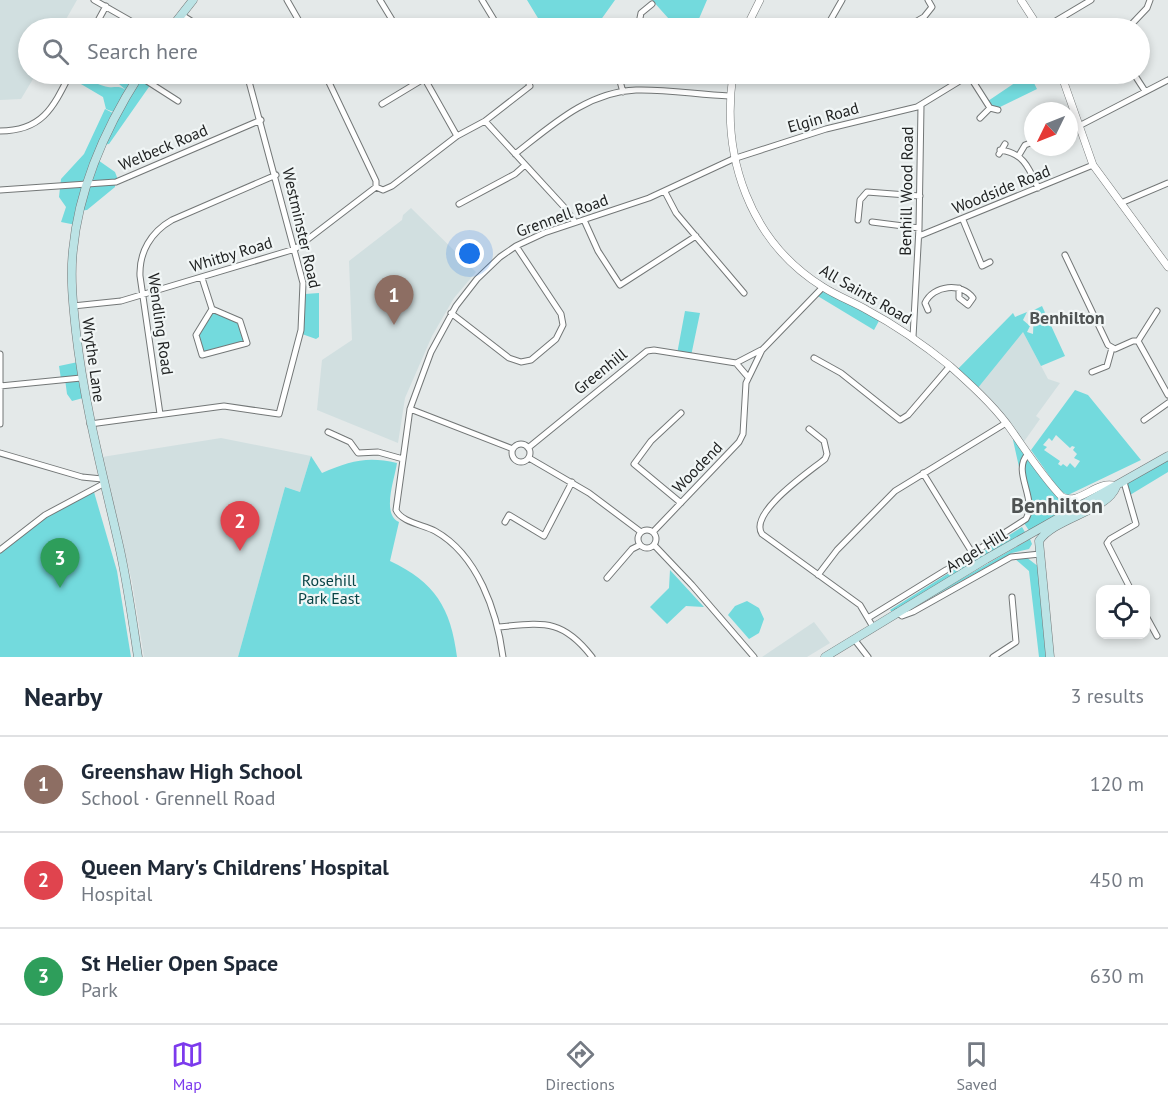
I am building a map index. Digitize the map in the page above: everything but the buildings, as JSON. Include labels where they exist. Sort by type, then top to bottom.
[{"type":"main road","points":[[179,18],[193,0]]},
{"type":"main road","name":"Wrythe Lane","points":[[134,84],[116,114],[87,184],[72,250],[73,306],[81,378],[102,481],[123,562],[138,657]]},
{"type":"main road","points":[[1050,657],[1039,541],[1045,534],[1108,497],[1120,484],[1168,456]]},
{"type":"main road","name":"Angel Hill","points":[[825,657],[897,612],[1120,484]]},
{"type":"street","points":[[94,0],[126,18]]},
{"type":"street","points":[[287,0],[297,18]]},
{"type":"street","points":[[380,0],[391,18]]},
{"type":"street","points":[[482,0],[493,18]]},
{"type":"street","points":[[751,18],[760,0]]},
{"type":"street","points":[[832,18],[842,0]]},
{"type":"street","points":[[921,18],[930,12],[932,7],[928,0]]},
{"type":"street","points":[[1021,0],[1033,18]]},
{"type":"street","points":[[1061,18],[1091,0]]},
{"type":"street","points":[[1138,18],[1148,8],[1150,0]]},
{"type":"street","points":[[640,18],[641,13],[652,4]]},
{"type":"street","points":[[99,18],[106,6]]},
{"type":"street","points":[[182,15],[187,18]]},
{"type":"street","points":[[1079,126],[1168,80]]},
{"type":"street","points":[[0,132],[19,131],[40,121],[51,108],[64,84]]},
{"type":"street","name":"Wrythe Lane","points":[[152,84],[178,101]]},
{"type":"street","name":"Westminster Road","points":[[90,424],[224,406],[279,414],[303,320],[303,283],[250,84]]},
{"type":"street","points":[[329,84],[376,181],[376,186],[383,190],[392,186],[457,136],[484,121],[530,86],[529,84]]},
{"type":"street","points":[[382,104],[412,84]]},
{"type":"street","points":[[428,84],[457,136]]},
{"type":"street","points":[[621,84],[623,92]]},
{"type":"street","name":"All Saints Road","points":[[731,84],[729,96],[733,159],[744,189],[761,223],[794,265],[823,287],[913,337],[950,366],[1006,423],[1054,489],[1066,499],[1074,498],[1105,483],[1120,484]]},
{"type":"street","name":"Benhill Wood Road","points":[[913,337],[920,228],[921,106],[955,84]]},
{"type":"street","points":[[976,84],[990,108],[998,110]]},
{"type":"street","points":[[1064,84],[1093,165],[1168,267]]},
{"type":"street","points":[[1140,84],[1145,91]]},
{"type":"street","points":[[515,154],[574,109],[603,96],[643,90],[729,96]]},
{"type":"street","name":"Elgin Road","points":[[733,159],[826,129],[921,106]]},
{"type":"street","points":[[980,118],[990,108]]},
{"type":"street","name":"Welbeck Road","points":[[0,190],[119,181],[261,120]]},
{"type":"street","points":[[484,121],[575,222]]},
{"type":"street","points":[[1005,144],[999,152],[1019,155],[1026,161],[1038,188]]},
{"type":"street","points":[[1019,155],[1024,147]]},
{"type":"street","name":"Grennell Road","points":[[498,627],[486,592],[465,556],[450,540],[398,515],[396,510],[410,409],[431,352],[451,313],[477,279],[516,246],[575,222],[665,192],[733,159]]},
{"type":"street","points":[[459,204],[514,174],[525,165]]},
{"type":"street","name":"Woodside Road","points":[[919,236],[1093,165]]},
{"type":"street","name":"Wendling Road","points":[[160,414],[142,295],[140,276],[142,255],[159,229],[172,220],[276,175]]},
{"type":"street","points":[[1121,203],[1168,183]]},
{"type":"street","name":"Whitby Road","points":[[73,306],[121,301],[295,249],[376,186]]},
{"type":"street","points":[[665,192],[676,213],[744,293]]},
{"type":"street","points":[[858,220],[860,200],[867,192],[920,196]]},
{"type":"street","points":[[963,219],[982,266],[990,262]]},
{"type":"street","points":[[584,220],[598,251],[620,285],[696,236]]},
{"type":"street","points":[[872,222],[920,228]]},
{"type":"street","points":[[888,232],[889,224]]},
{"type":"street","points":[[451,313],[516,361],[531,360],[556,339],[563,325],[561,314],[516,246]]},
{"type":"street","points":[[1065,255],[1112,348],[1107,366],[1092,372]]},
{"type":"street","points":[[202,278],[212,309],[240,321],[247,343],[202,356],[196,334],[212,309]]},
{"type":"street","name":"Woodend","points":[[653,532],[742,438],[748,378],[762,350],[823,287]]},
{"type":"street","points":[[928,310],[925,303],[927,298],[942,288],[959,288]]},
{"type":"street","points":[[916,303],[925,303]]},
{"type":"street","points":[[1112,348],[1138,342],[1157,311]]},
{"type":"street","points":[[1138,342],[1168,395]]},
{"type":"street","name":"Greenhill","points":[[528,448],[647,351],[654,350],[736,363]]},
{"type":"street","name":"Woodend","points":[[736,363],[762,350]]},
{"type":"street","points":[[0,354],[0,424]]},
{"type":"street","points":[[814,358],[841,373],[900,420],[908,415],[950,366]]},
{"type":"street","points":[[736,363],[748,378]]},
{"type":"street","points":[[0,386],[81,378]]},
{"type":"street","points":[[1144,420],[1168,403]]},
{"type":"street","points":[[410,409],[513,448]]},
{"type":"street","points":[[681,413],[651,441],[634,464],[681,503]]},
{"type":"street","points":[[818,575],[837,550],[895,491],[1006,423]]},
{"type":"street","points":[[809,429],[824,441],[827,454],[825,459],[773,503],[759,520],[758,529],[860,605],[873,627]]},
{"type":"street","points":[[328,432],[345,439],[358,453],[378,452],[403,459]]},
{"type":"street","points":[[513,448],[520,444],[528,448],[529,458]]},
{"type":"street","points":[[513,448],[512,454],[516,461],[522,463],[529,458]]},
{"type":"street","points":[[0,453],[102,481]]},
{"type":"street","points":[[868,618],[1026,519],[1030,508],[1022,465],[1028,454]]},
{"type":"street","points":[[529,458],[572,482],[641,532]]},
{"type":"street","points":[[923,473],[973,554]]},
{"type":"street","points":[[0,549],[45,515],[102,481]]},
{"type":"street","points":[[505,522],[509,515],[544,536],[572,482]]},
{"type":"street","points":[[1120,484],[1136,524],[1107,543],[1128,585]]},
{"type":"street","points":[[641,532],[648,530],[653,532],[656,537],[654,545]]},
{"type":"street","points":[[641,532],[638,539],[640,545],[645,548],[654,545]]},
{"type":"street","points":[[607,578],[632,549],[640,545]]},
{"type":"street","points":[[654,545],[700,593],[754,657]]},
{"type":"street","name":"Angel Hill","points":[[897,612],[902,616],[907,615],[1011,556],[1040,554]]},
{"type":"street","points":[[993,657],[1016,642],[1010,601]]},
{"type":"street","points":[[1150,623],[1157,636]]},
{"type":"street","points":[[503,657],[498,627],[539,624],[560,627],[582,644],[592,657]]},
{"type":"street","points":[[854,639],[868,657]]},
{"type":"shaded area","points":[[0,0],[77,0],[67,18],[18,18],[18,84],[30,84],[21,99],[0,100]]},
{"type":"shaded area","points":[[411,208],[476,272],[454,298],[432,336],[405,398],[398,443],[317,410],[322,360],[352,340],[349,261],[402,220],[403,215]]},
{"type":"shaded area","points":[[1013,313],[1048,379],[1060,383],[1036,416],[1040,419],[1023,443],[957,370]]},
{"type":"shaded area","points":[[221,438],[311,456],[300,492],[285,487],[238,657],[144,657],[132,582],[102,457]]},
{"type":"shaded area","points":[[814,622],[830,643],[807,657],[762,657]]},
{"type":"green space","points":[[527,0],[615,0],[602,18],[538,18]]},
{"type":"green space","points":[[652,0],[707,0],[699,18],[668,18]]},
{"type":"green space","points":[[81,84],[99,84],[126,90],[119,84],[151,84],[109,144],[102,145],[116,113],[106,109],[103,97]]},
{"type":"green space","points":[[1013,84],[1034,84],[1037,89],[998,108],[992,106],[988,101]]},
{"type":"green space","points":[[105,109],[115,114],[95,158],[115,172],[118,180],[115,181],[115,187],[87,210],[78,211],[76,225],[61,222],[66,207],[59,197],[61,179],[84,154]]},
{"type":"green space","points":[[823,288],[880,319],[874,330],[816,295]]},
{"type":"green space","points":[[319,293],[319,337],[316,339],[302,334],[305,294]]},
{"type":"green space","points":[[1042,306],[1065,356],[1041,366],[1023,332],[977,389],[957,370],[1013,313],[1015,317],[1027,312],[1023,320],[1030,326],[1027,332],[1033,334],[1034,310]]},
{"type":"green space","points":[[212,309],[240,321],[247,343],[202,355],[196,335]]},
{"type":"green space","points":[[685,311],[700,313],[691,356],[677,354]]},
{"type":"green space","points":[[78,362],[83,398],[72,401],[67,394],[65,379],[61,379],[59,366]]},
{"type":"green space","points":[[1075,390],[1088,395],[1141,460],[1068,495],[1060,491],[1031,450]],"holes":[[[1056,435],[1070,448],[1075,447],[1073,450],[1077,454],[1074,458],[1080,461],[1075,468],[1070,463],[1067,467],[1058,464],[1060,461],[1044,450],[1047,447],[1043,445],[1049,438],[1052,441]]]},
{"type":"green space","points":[[1015,438],[1062,498],[1113,486],[1030,532],[1024,523],[1030,516],[1023,467],[1019,467],[1013,440]]},
{"type":"green space","name":"Rosehill Park East","points":[[311,456],[322,473],[359,461],[377,460],[397,463],[390,504],[394,518],[399,522],[390,561],[419,578],[438,598],[450,624],[457,657],[238,657],[285,487],[300,492]]},
{"type":"green space","points":[[1168,457],[1168,472],[1130,495],[1125,482]]},
{"type":"green space","points":[[94,492],[117,571],[131,657],[0,657],[0,552],[43,519]]},
{"type":"green space","points":[[1022,527],[1025,532],[892,612],[890,610]]},
{"type":"green space","points":[[1030,539],[1032,544],[1029,549],[1012,553],[905,612]]},
{"type":"green space","points":[[1013,557],[1026,557],[1039,567],[1049,657],[1039,657],[1029,571]]},
{"type":"green space","points":[[670,570],[704,607],[686,606],[667,624],[650,607],[669,588]]},
{"type":"green space","points":[[747,601],[759,608],[764,619],[759,633],[749,639],[728,615],[735,606]]},
{"type":"place","name":"Greenshaw High School","points":[[394,325]]},
{"type":"place","name":"Queen Mary's Childrens' Hospital","points":[[240,551]]},
{"type":"place","name":"St Helier Open Space","points":[[60,588]]},
{"type":"district","name":"Benhilton","points":[[1067,318]]},
{"type":"district","name":"Benhilton","points":[[1057,505]]}]
